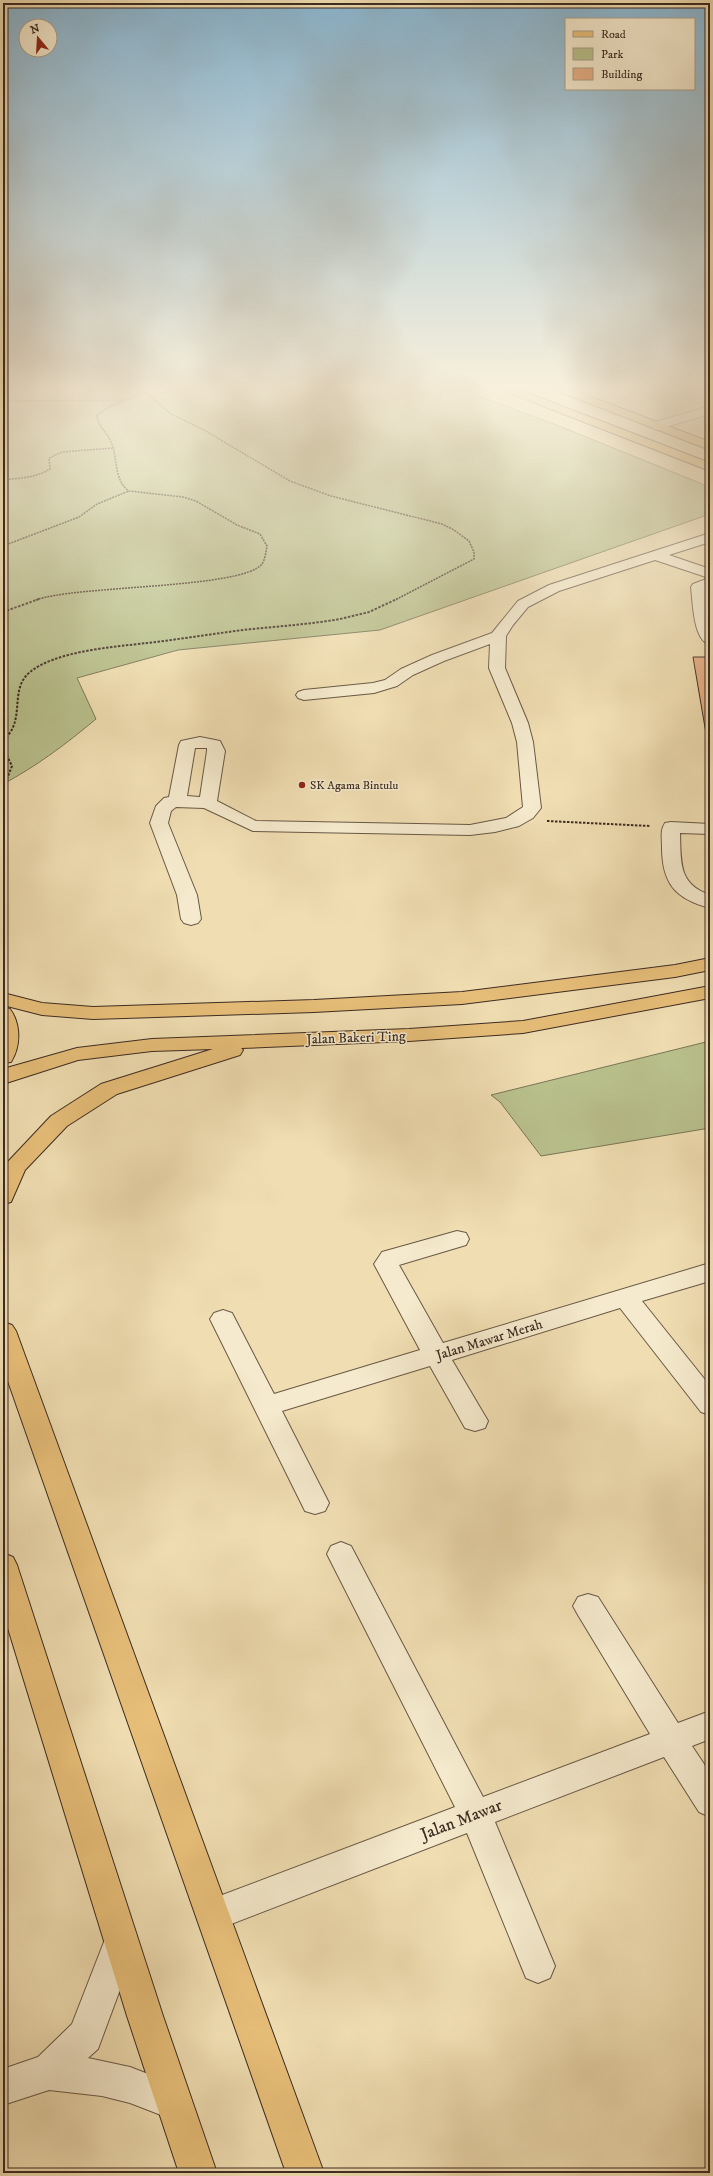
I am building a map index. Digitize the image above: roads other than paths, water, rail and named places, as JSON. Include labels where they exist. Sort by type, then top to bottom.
[{"type":"main road","points":[[3,1000],[42,1009],[93,1012],[314,1006],[462,998],[675,971],[710,964]]},
{"type":"main road","name":"Jalan Bakeri Ting","points":[[3,1077],[77,1054],[152,1045],[409,1035],[523,1027],[710,992]]},
{"type":"main road","points":[[3,1013],[9,1037],[3,1057]]},
{"type":"main road","points":[[3,1196],[15,1167],[59,1120],[109,1089],[266,1041]]},
{"type":"main road","points":[[3,1331],[306,2173]]},
{"type":"main road","points":[[3,1565],[121,1941],[198,2173]]},
{"type":"street","points":[[191,919],[187,895],[159,823],[162,810],[170,802],[208,802],[253,826],[470,830],[489,828],[518,819],[529,813],[532,808],[525,742],[520,723],[497,668],[498,636],[507,622],[523,604],[554,588],[710,537]]},
{"type":"street","points":[[656,555],[710,574]]},
{"type":"street","points":[[706,587],[706,636],[710,640]]},
{"type":"street","points":[[304,695],[374,688],[391,683],[407,672],[438,658],[498,636]]},
{"type":"street","points":[[177,801],[187,745],[193,742],[204,742],[214,745],[216,750],[208,802]]},
{"type":"street","points":[[710,829],[671,827],[672,871],[676,880],[686,891],[699,899],[710,902]]},
{"type":"street","points":[[675,971],[710,959]]},
{"type":"street","points":[[458,1239],[391,1258],[386,1264],[436,1355],[475,1421]]},
{"type":"street","name":"Jalan Mawar Merah","points":[[267,1406],[710,1272]]},
{"type":"street","points":[[626,1298],[710,1405]]},
{"type":"street","points":[[223,1319],[315,1503]]},
{"type":"street","points":[[341,1554],[476,1814],[538,1966]]},
{"type":"street","points":[[588,1606],[710,1802]]},
{"type":"street","name":"Jalan Mawar","points":[[213,1915],[710,1725]]},
{"type":"street","points":[[49,2072],[85,2036],[121,1941]]},
{"type":"street","points":[[3,2087],[49,2072],[102,2078],[130,2085],[174,2102]]},
{"type":"place","name":"SK Agama Bintulu","points":[[302,785]]}]
